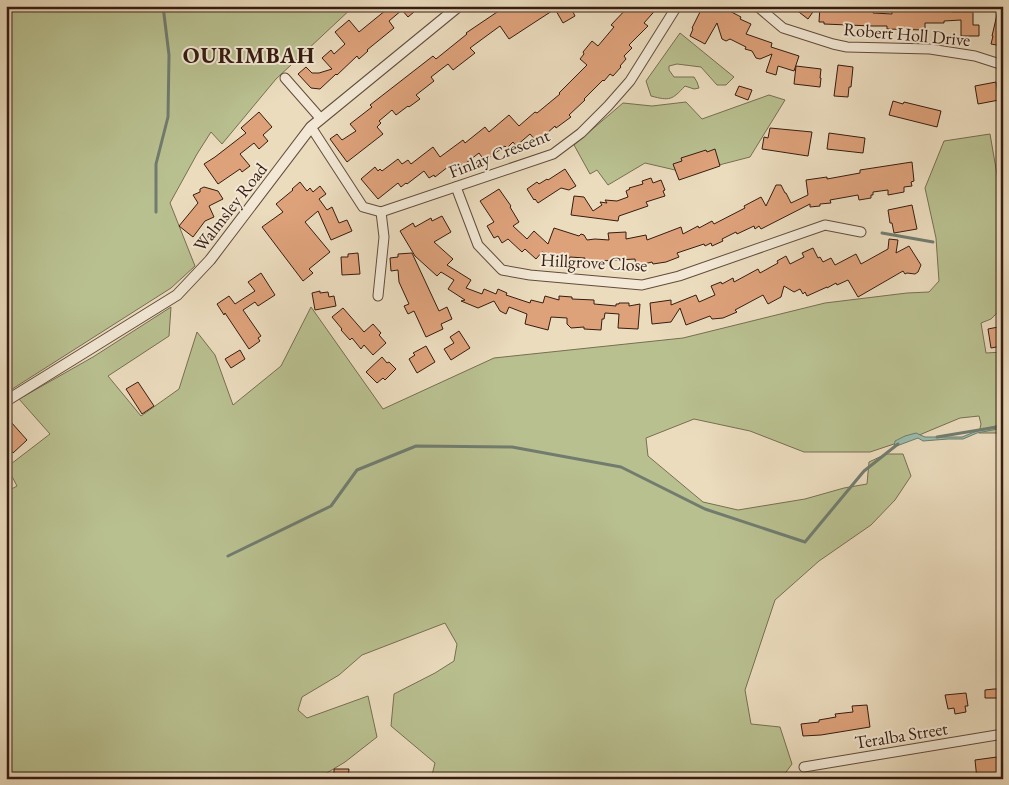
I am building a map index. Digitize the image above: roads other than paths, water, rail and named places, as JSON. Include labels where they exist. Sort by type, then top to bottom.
[{"type":"street","name":"Walmsley Road","points":[[6,402],[177,295],[210,260],[311,128],[459,6]]},
{"type":"street","name":"Finlay Crescent","points":[[381,212],[553,154],[581,133],[630,81],[677,6]]},
{"type":"street","name":"Robert Holl Drive","points":[[757,6],[783,28],[833,44],[930,50],[975,56],[1003,65]]},
{"type":"street","points":[[285,78],[321,119]]},
{"type":"street","points":[[311,128],[363,207],[381,212],[384,237],[378,296]]},
{"type":"street","name":"Hillgrove Close","points":[[456,186],[478,245],[502,270],[530,275],[642,285],[680,276],[825,225],[861,232]]},
{"type":"street","name":"Teralba Street","points":[[804,767],[1003,734]]},
{"type":"waterway","points":[[6,10],[10,6]]},
{"type":"waterway","points":[[156,212],[156,164],[168,117],[169,55],[163,6]]},
{"type":"waterway","points":[[882,233],[933,242]]},
{"type":"waterway","points":[[937,437],[1003,426]]},
{"type":"waterway","points":[[228,556],[331,506],[357,470],[416,446],[512,447],[621,467],[705,509],[805,542],[864,471],[898,444]]},
{"type":"district","name":"OURIMBAH","points":[[249,55]]}]
